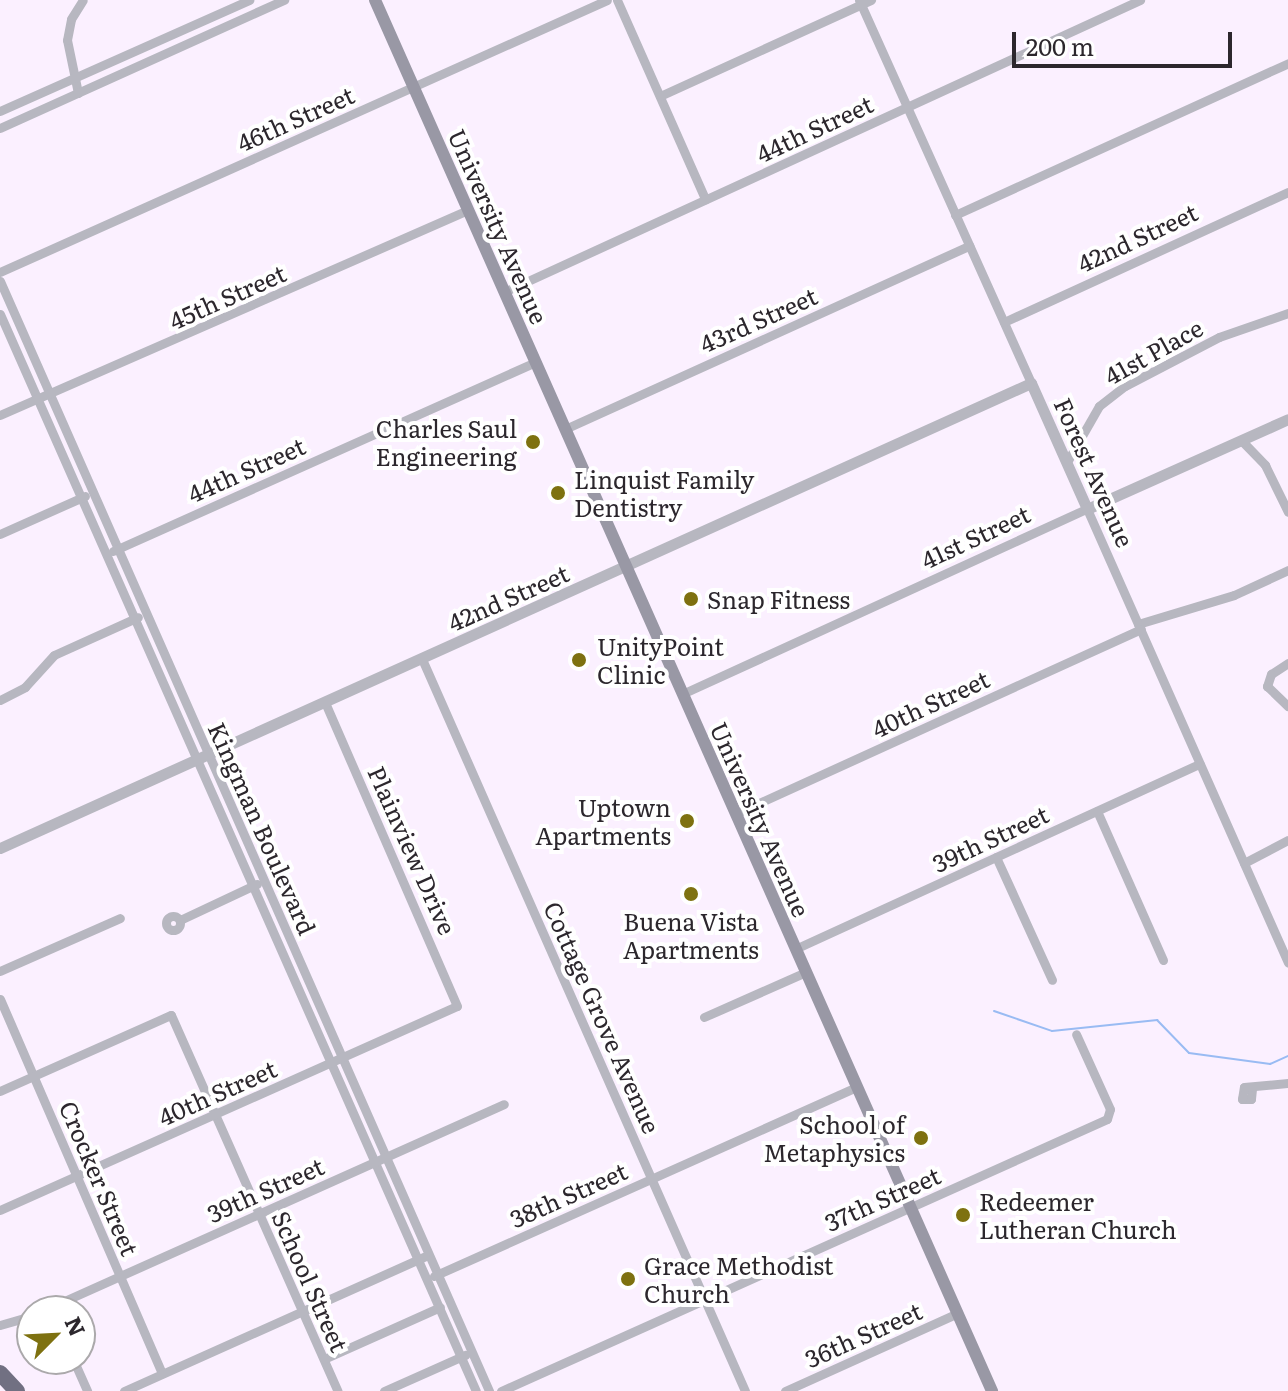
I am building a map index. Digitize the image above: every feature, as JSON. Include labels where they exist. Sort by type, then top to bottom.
[{"type":"highway","points":[[0,1373],[17,1391]]},
{"type":"main road","name":"University Avenue","points":[[375,0],[992,1391]]},
{"type":"street","points":[[78,93],[72,79],[68,30],[83,0]]},
{"type":"street","points":[[0,111],[249,0]]},
{"type":"street","points":[[0,128],[284,0]]},
{"type":"street","name":"46th Street","points":[[0,272],[607,0]]},
{"type":"street","points":[[617,0],[705,199]]},
{"type":"street","name":"44th Street","points":[[504,292],[1140,0]]},
{"type":"street","points":[[660,96],[864,1]]},
{"type":"street","name":"Forest Avenue","points":[[864,1],[906,107],[1288,962]]},
{"type":"street","points":[[955,215],[1288,63]]},
{"type":"street","name":"42nd Street","points":[[1004,322],[1288,192]]},
{"type":"street","name":"45th Street","points":[[0,415],[37,398],[51,396],[468,210]]},
{"type":"street","name":"43rd Street","points":[[565,429],[969,246]]},
{"type":"street","name":"Kingman Boulevard","points":[[0,281],[489,1391]]},
{"type":"street","name":"41st Place","points":[[1067,462],[1099,406],[1125,386],[1219,337],[1288,313]]},
{"type":"street","name":"Kingman Boulevard","points":[[0,314],[476,1391]]},
{"type":"street","name":"44th Street","points":[[106,554],[535,362]]},
{"type":"street","name":"42nd Street","points":[[0,848],[626,569],[1031,383]]},
{"type":"street","name":"41st Street","points":[[682,694],[1288,419]]},
{"type":"street","points":[[1241,440],[1265,465],[1288,512]]},
{"type":"street","points":[[0,534],[93,492]]},
{"type":"street","name":"40th Street","points":[[735,814],[1139,626],[1246,591],[1288,570]]},
{"type":"street","points":[[0,700],[25,687],[54,655],[146,613]]},
{"type":"street","name":"Cottage Grove Avenue","points":[[422,659],[745,1391]]},
{"type":"street","points":[[1288,663],[1269,678],[1269,691],[1288,706]]},
{"type":"street","name":"Plainview Drive","points":[[325,703],[457,997],[450,1011]]},
{"type":"street","name":"39th Street","points":[[795,949],[1200,764]]},
{"type":"street","points":[[1097,811],[1163,960]]},
{"type":"street","points":[[1244,863],[1288,840]]},
{"type":"street","points":[[996,857],[1052,980]]},
{"type":"street","points":[[180,920],[264,880]]},
{"type":"street","points":[[0,971],[120,918]]},
{"type":"street","points":[[704,1017],[806,972]]},
{"type":"street","name":"Crocker Street","points":[[0,999],[162,1374]]},
{"type":"street","name":"40th Street","points":[[0,1210],[450,1011]]},
{"type":"street","name":"School Street","points":[[34,1076],[169,1015],[338,1391]]},
{"type":"street","name":"37th Street","points":[[501,1391],[1105,1120],[1110,1109],[1076,1034]]},
{"type":"street","points":[[0,1091],[34,1076]]},
{"type":"street","points":[[1252,1089],[1288,1083]]},
{"type":"street","name":"38th Street","points":[[427,1279],[857,1087]]},
{"type":"street","name":"39th Street","points":[[79,1295],[504,1104]]},
{"type":"street","points":[[124,1391],[429,1254]]},
{"type":"street","points":[[324,1359],[440,1307]]},
{"type":"street","name":"36th Street","points":[[785,1391],[958,1313]]},
{"type":"street","points":[[384,1391],[472,1352]]},
{"type":"waterway","points":[[994,1011],[1052,1031],[1157,1020],[1189,1053],[1270,1064],[1288,1056]]},
{"type":"place","name":"Charles Saul Engineering","points":[[533,442]]},
{"type":"place","name":"Linquist Family Dentistry","points":[[558,493]]},
{"type":"place","name":"Snap Fitness","points":[[691,599]]},
{"type":"place","name":"UnityPoint Clinic","points":[[579,660]]},
{"type":"place","name":"Uptown Apartments","points":[[687,821]]},
{"type":"place","name":"Buena Vista Apartments","points":[[691,894]]},
{"type":"place","name":"School of Metaphysics","points":[[921,1138]]},
{"type":"place","name":"Redeemer Lutheran Church","points":[[963,1215]]},
{"type":"place","name":"Grace Methodist Church","points":[[628,1279]]}]
